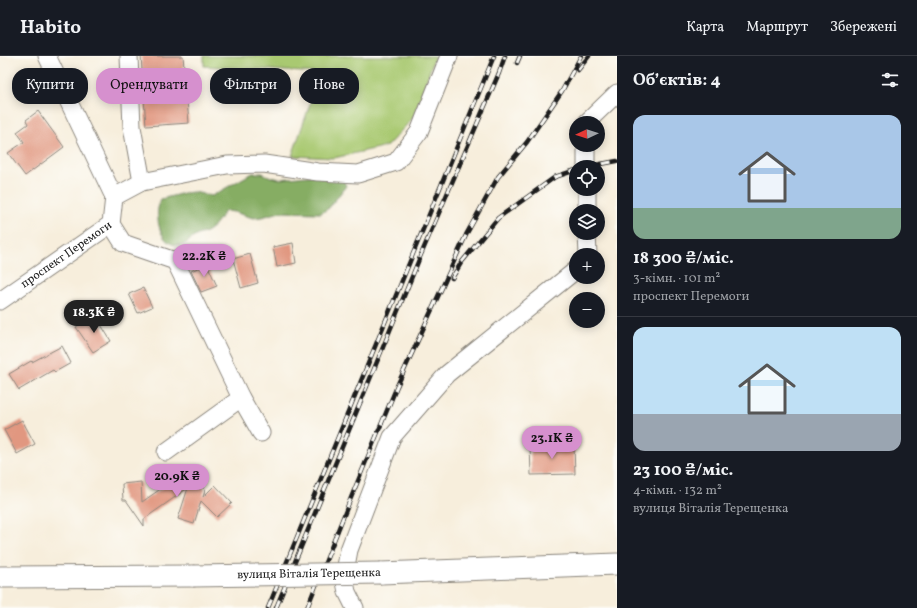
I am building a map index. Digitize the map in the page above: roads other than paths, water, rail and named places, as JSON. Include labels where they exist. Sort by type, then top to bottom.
[{"type":"main road","name":"вулиця Віталія Терещенка","points":[[0,576],[193,576],[381,573],[617,564]]},
{"type":"street","points":[[47,56],[114,198],[142,182],[227,165],[264,164],[318,172],[358,174],[396,162],[418,132],[449,56]]},
{"type":"street","points":[[129,56],[132,127],[142,182]]},
{"type":"street","points":[[593,116],[617,93]]},
{"type":"street","name":"проспект Перемоги","points":[[0,301],[111,224],[114,198]]},
{"type":"street","points":[[111,224],[123,243],[175,261],[241,398],[261,433]]},
{"type":"street","points":[[355,608],[347,592],[344,577],[349,550],[392,438],[446,374],[569,276]]},
{"type":"street","points":[[166,452],[241,398]]},
{"type":"railway","points":[[268,608],[494,56]]},
{"type":"railway","points":[[276,608],[420,257],[505,56]]},
{"type":"railway","points":[[517,63],[520,56]]},
{"type":"railway","points":[[307,608],[397,386],[467,233],[498,177],[527,142],[562,91],[581,56]]},
{"type":"railway","points":[[578,70],[589,56]]},
{"type":"railway","points":[[605,163],[617,161]]},
{"type":"railway","points":[[452,278],[461,263],[498,218],[555,177],[569,172]]}]
